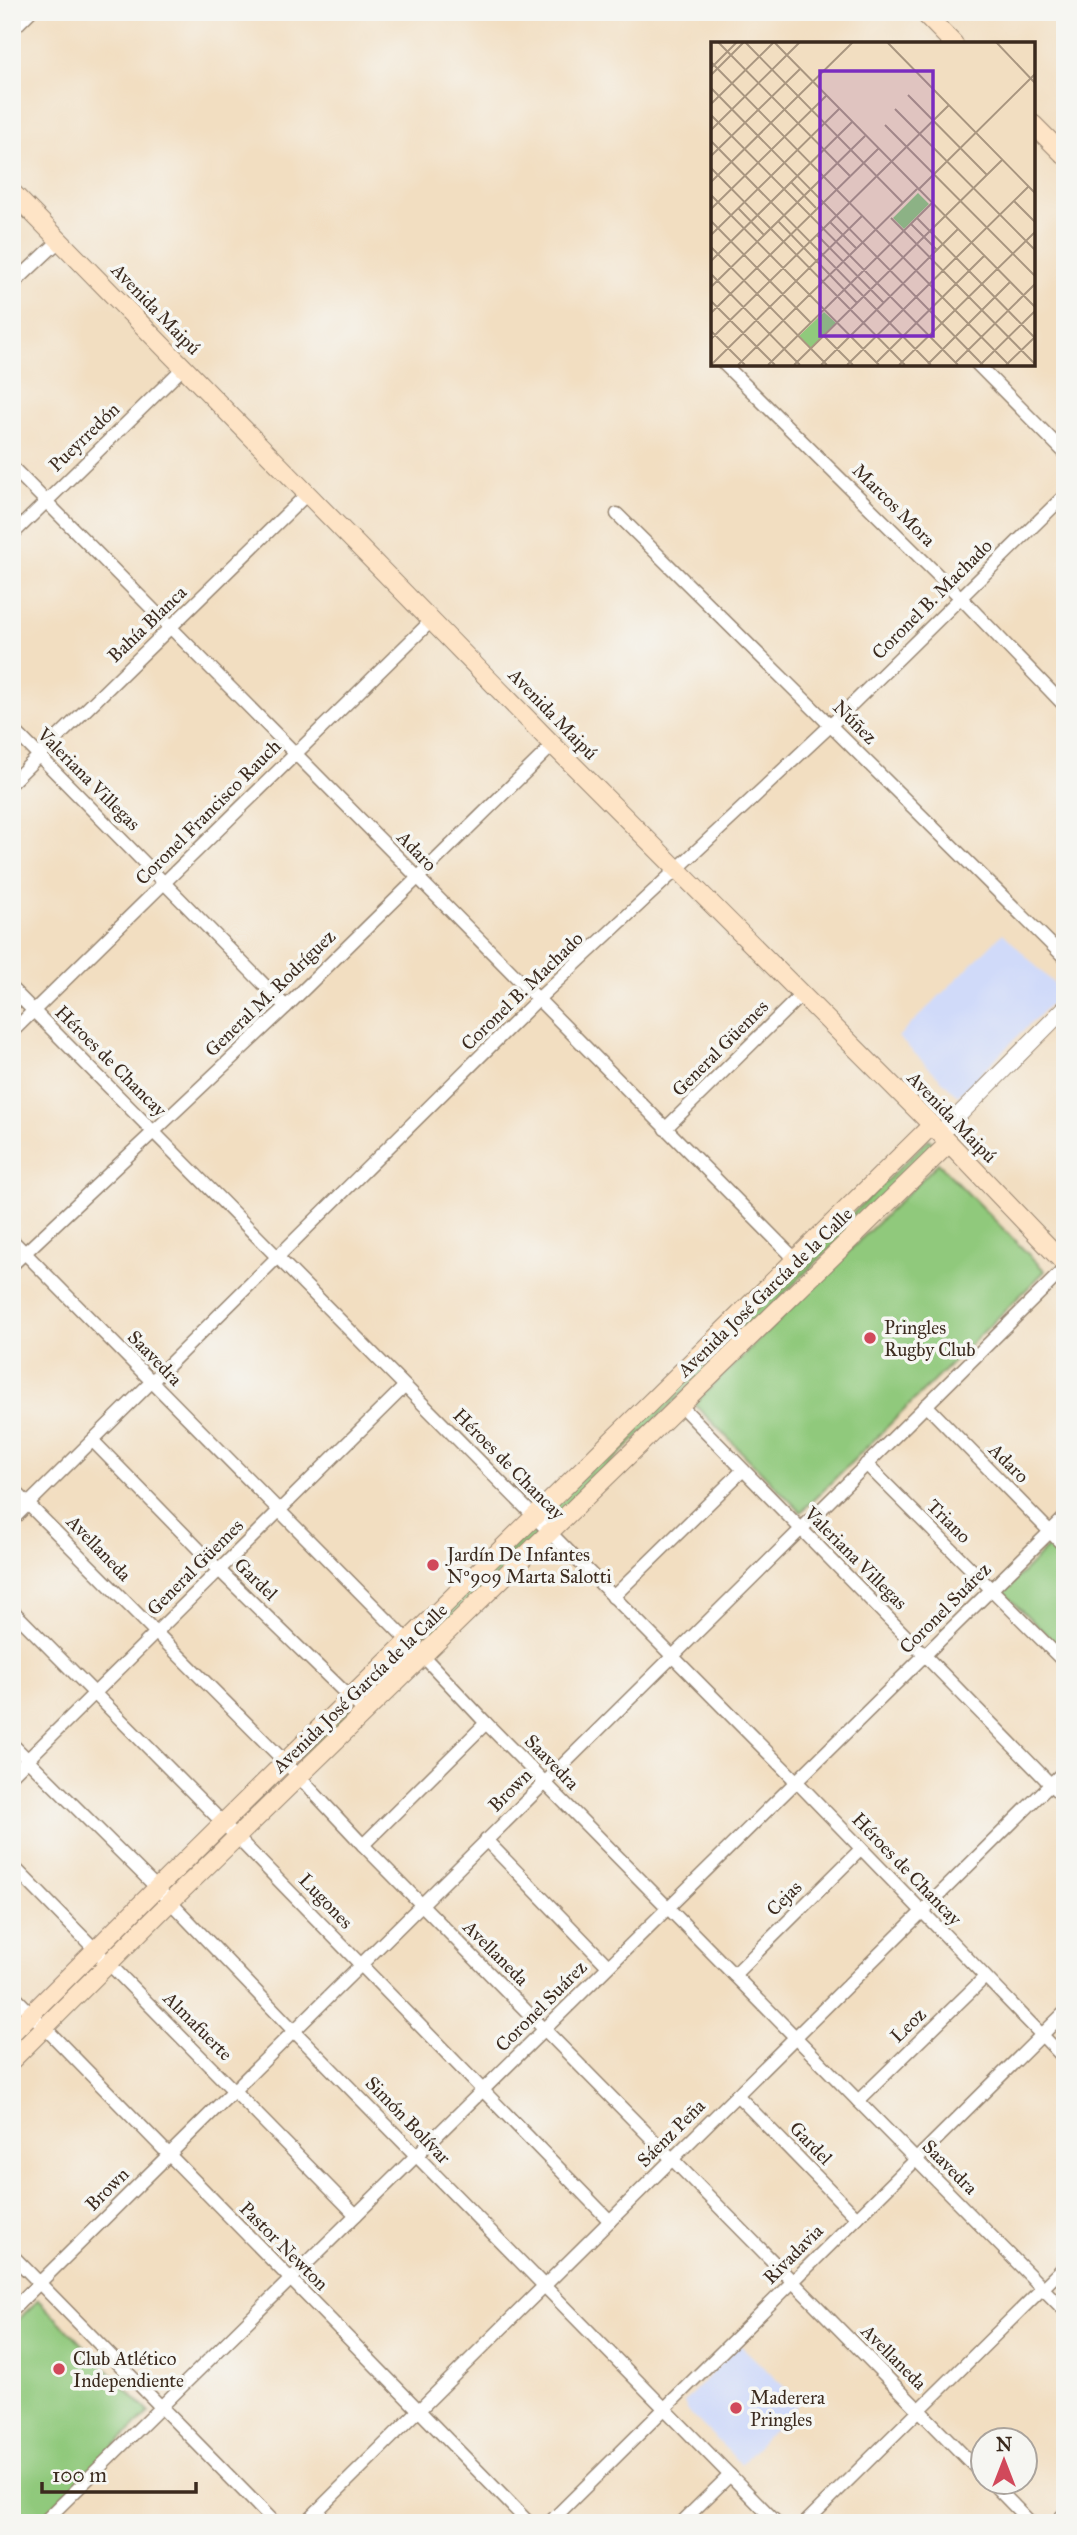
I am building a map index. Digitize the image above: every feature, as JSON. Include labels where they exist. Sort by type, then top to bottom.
[{"type":"main road","points":[[923,12],[952,42]]},
{"type":"main road","points":[[1035,126],[1065,156]]},
{"type":"main road","name":"Avenida Maipú","points":[[12,192],[553,746],[940,1134],[1065,1266]]},
{"type":"main road","name":"Avenida José García de la Calle","points":[[12,2060],[45,2027],[157,1888],[796,1260],[940,1134]]},
{"type":"main road","name":"Avenida José García de la Calle","points":[[12,2033],[170,1902],[679,1404],[940,1134]]},
{"type":"street","points":[[12,30],[30,12]]},
{"type":"street","points":[[12,285],[60,240]]},
{"type":"street","name":"Marcos Mora","points":[[726,366],[961,598],[1065,706]]},
{"type":"street","points":[[979,366],[1065,453]]},
{"type":"street","name":"Pueyrredón","points":[[12,535],[184,367]]},
{"type":"street","name":"Adaro","points":[[12,467],[796,1260]]},
{"type":"street","name":"Bahía Blanca","points":[[12,782],[308,493]]},
{"type":"street","name":"Coronel B. Machado","points":[[12,1520],[537,1000],[678,871],[831,725],[1065,495]]},
{"type":"street","name":"Núñez","points":[[617,514],[1065,958]]},
{"type":"street","name":"Coronel Francisco Rauch","points":[[12,1032],[432,621]]},
{"type":"street","name":"Valeriana Villegas","points":[[12,729],[286,1007]]},
{"type":"street","name":"General M. Rodríguez","points":[[12,1265],[286,1007],[553,746]]},
{"type":"street","name":"Héroes de Chancay","points":[[12,989],[796,1781],[1065,2059]]},
{"type":"street","name":"General Güemes","points":[[665,1129],[801,995]]},
{"type":"street","name":"Avenida José García de la Calle","points":[[940,1134],[1065,1008]]},
{"type":"street","name":"Saavedra","points":[[12,1240],[1065,2311]]},
{"type":"street","name":"Brown","points":[[12,2310],[1065,1266]]},
{"type":"street","name":"General Güemes","points":[[12,1775],[404,1387]]},
{"type":"street","name":"Valeriana Villegas","points":[[679,1404],[1065,1799]]},
{"type":"street","name":"Adaro","points":[[926,1405],[1065,1547]]},
{"type":"street","name":"Gardel","points":[[93,1441],[219,1570],[365,1712]]},
{"type":"street","name":"Triano","points":[[866,1464],[1065,1663]]},
{"type":"street","points":[[613,1597],[743,1470]]},
{"type":"street","name":"Avellaneda","points":[[12,1488],[285,1762],[968,2460]]},
{"type":"street","name":"Coronel Suárez","points":[[43,2523],[1065,1517]]},
{"type":"street","name":"Lugones","points":[[12,1610],[610,2221]]},
{"type":"street","points":[[363,1844],[486,1723]]},
{"type":"street","name":"Simón Bolívar","points":[[12,1744],[157,1888],[777,2523]]},
{"type":"street","name":"Sáenz Peña","points":[[305,2523],[1065,1770]]},
{"type":"street","points":[[486,1840],[608,1966]]},
{"type":"street","name":"Cejas","points":[[734,1975],[861,1849]]},
{"type":"street","name":"Almafuerte","points":[[12,1865],[356,2215]]},
{"type":"street","name":"Leoz","points":[[858,2101],[985,1977]]},
{"type":"street","name":"Pastor Newton","points":[[12,1994],[529,2523]]},
{"type":"street","name":"Rivadavia","points":[[549,2523],[1065,2012]]},
{"type":"street","name":"Gardel","points":[[737,2095],[857,2218]]},
{"type":"street","points":[[12,2255],[275,2523]]},
{"type":"street","points":[[805,2523],[1065,2266]]},
{"type":"street","points":[[681,2523],[730,2475]]},
{"type":"street","points":[[1004,2496],[1031,2523]]},
{"type":"street","points":[[1055,2523],[1065,2513]]},
{"type":"shaded area","points":[[1003,933],[1062,992],[958,1096],[898,1037]]},
{"type":"shaded area","points":[[739,2344],[800,2402],[741,2464],[687,2410],[684,2402]]},
{"type":"green space","points":[[929,1139],[935,1146],[557,1516],[550,1509]]},
{"type":"green space","name":"Pringles Rugby Club","points":[[938,1163],[1045,1271],[801,1512],[694,1404]]},
{"type":"green space","points":[[535,1525],[542,1532],[432,1641],[425,1634]]},
{"type":"green space","points":[[1052,1543],[1065,1555],[1065,1653],[1003,1592]]},
{"type":"green space","points":[[409,1648],[416,1655],[366,1705],[359,1698]]},
{"type":"green space","points":[[348,1707],[355,1714],[305,1763],[298,1756]]},
{"type":"green space","name":"Club Atlético Independiente","points":[[38,2300],[149,2412],[36,2523],[12,2523],[12,2326]]},
{"type":"place","name":"Pringles Rugby Club","points":[[870,1338]]},
{"type":"place","name":"Jardín De Infantes Nº909 Marta Salotti","points":[[433,1565]]},
{"type":"place","name":"Club Atlético Independiente","points":[[59,2369]]},
{"type":"place","name":"Maderera Pringles","points":[[736,2408]]}]
